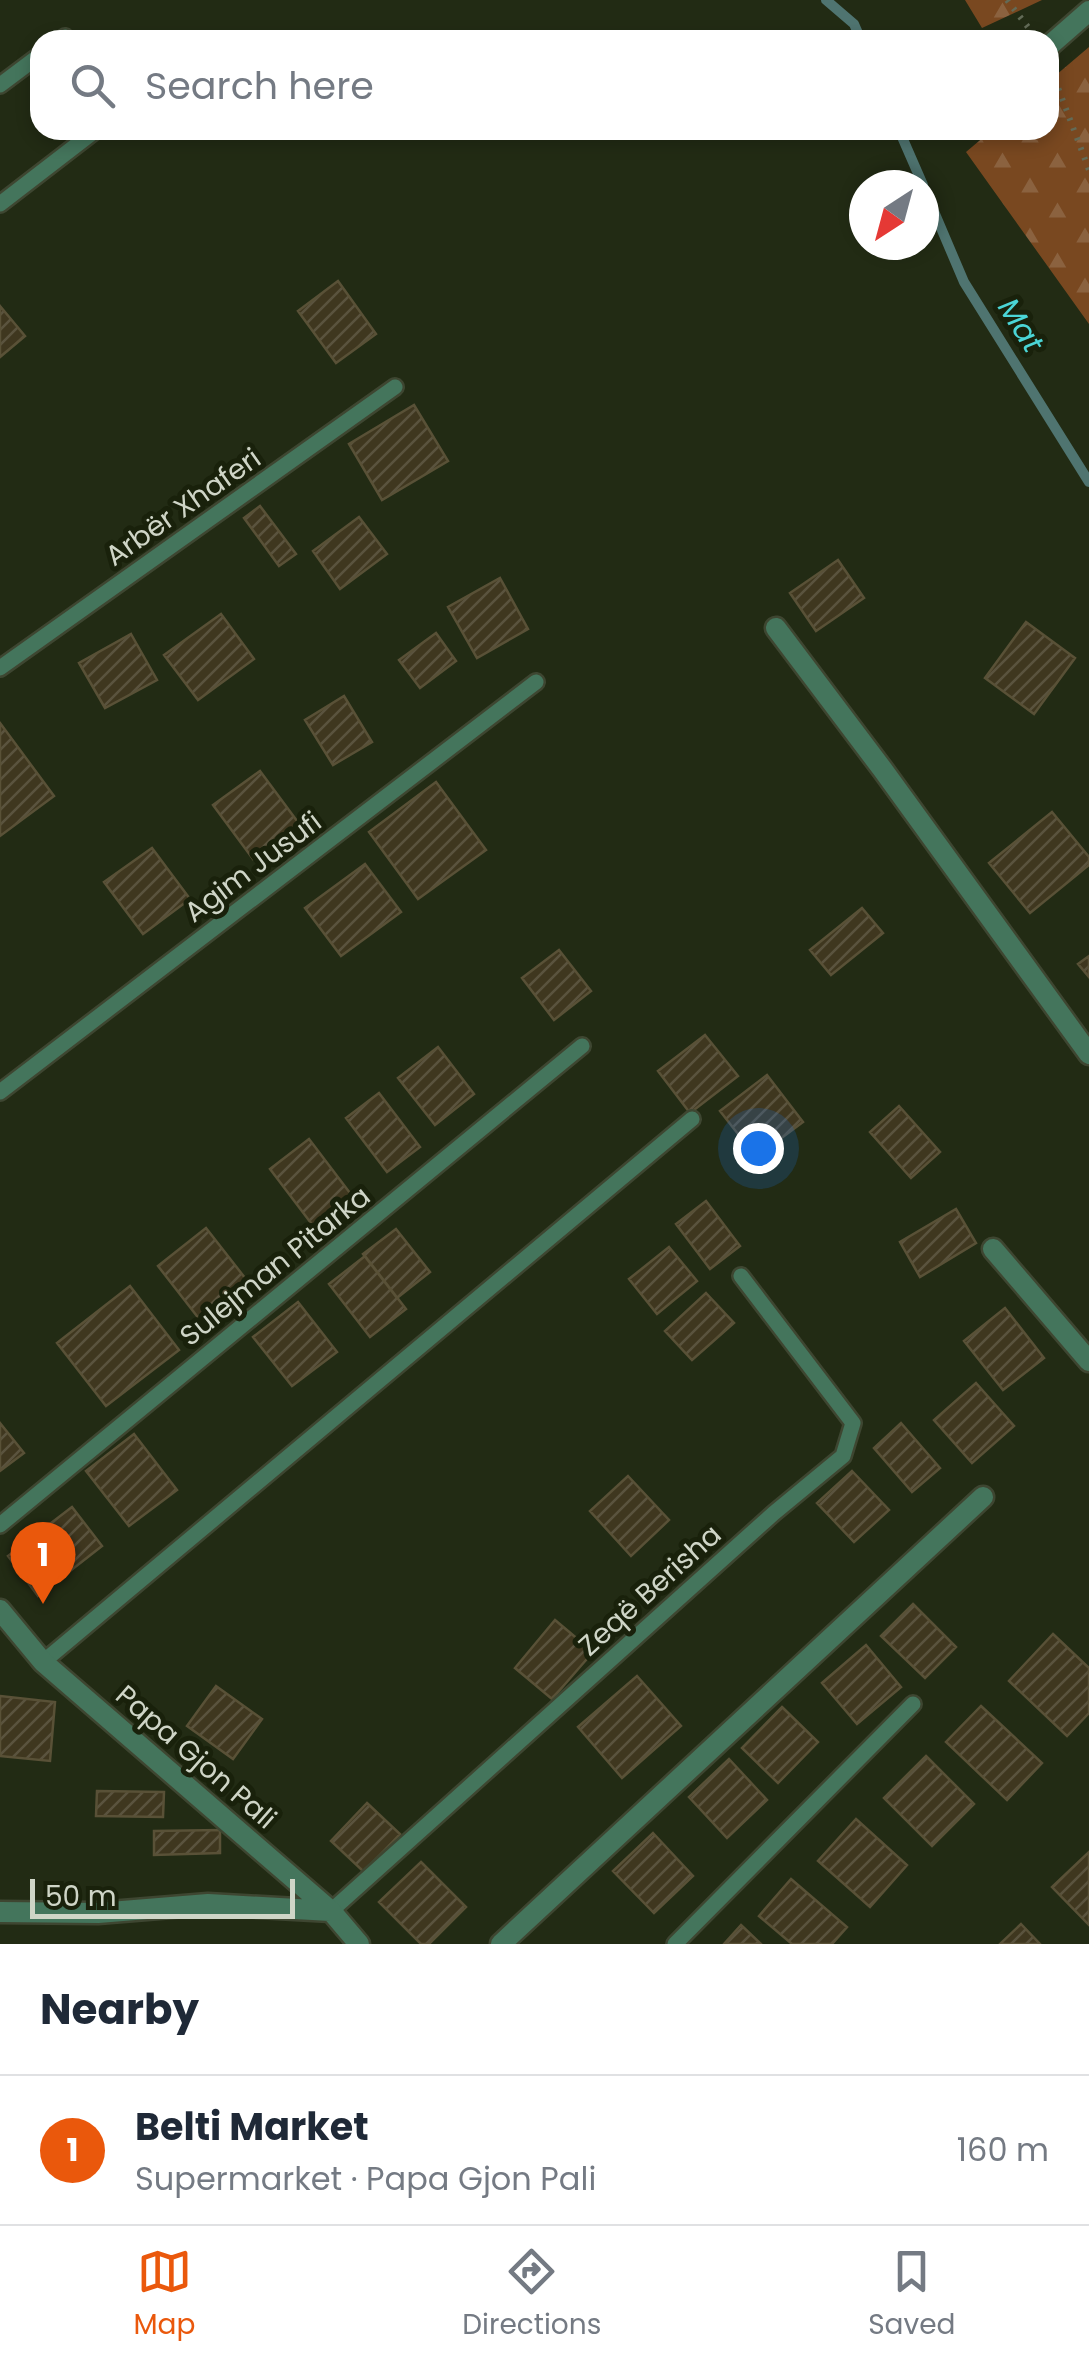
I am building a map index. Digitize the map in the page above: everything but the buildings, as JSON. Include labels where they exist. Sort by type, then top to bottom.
[{"type":"street","points":[[1059,37],[1089,11]]},
{"type":"street","points":[[776,628],[1089,1054]]},
{"type":"street","points":[[992,1248],[1089,1362]]},
{"type":"street","points":[[501,1944],[982,1497]]},
{"type":"street","name":"Papa Gjon Pali","points":[[0,1610],[43,1662],[331,1911],[359,1944]]},
{"type":"street","points":[[0,1912],[98,1913],[208,1904],[331,1911]]},
{"type":"lane","points":[[0,85],[30,63]]},
{"type":"lane","points":[[0,204],[83,140]]},
{"type":"lane","name":"Arbër Xhaferi","points":[[0,668],[394,388]]},
{"type":"lane","name":"Agim Jusufi","points":[[0,1092],[536,682]]},
{"type":"lane","name":"Sulejman Pitarka","points":[[0,1525],[582,1046]]},
{"type":"lane","points":[[43,1662],[692,1119]]},
{"type":"lane","name":"Zeqë Berisha","points":[[331,1911],[774,1513],[843,1456],[853,1423],[740,1276]]},
{"type":"lane","points":[[675,1944],[913,1704]]},
{"type":"path","points":[[1007,0],[1030,30]]},
{"type":"path","points":[[1059,89],[1089,170]]},
{"type":"green space","points":[[965,0],[1042,0],[982,28]]},
{"type":"green space","points":[[1089,47],[1089,324],[966,152],[980,140],[1059,140],[1059,72]]},
{"type":"waterway","name":"Mat","points":[[826,0],[857,30]]},
{"type":"waterway","name":"Mat","points":[[903,140],[916,170]]},
{"type":"waterway","name":"Mat","points":[[939,223],[964,282],[1089,482]]},
{"type":"place","name":"Belti Market","points":[[43,1604]]}]
